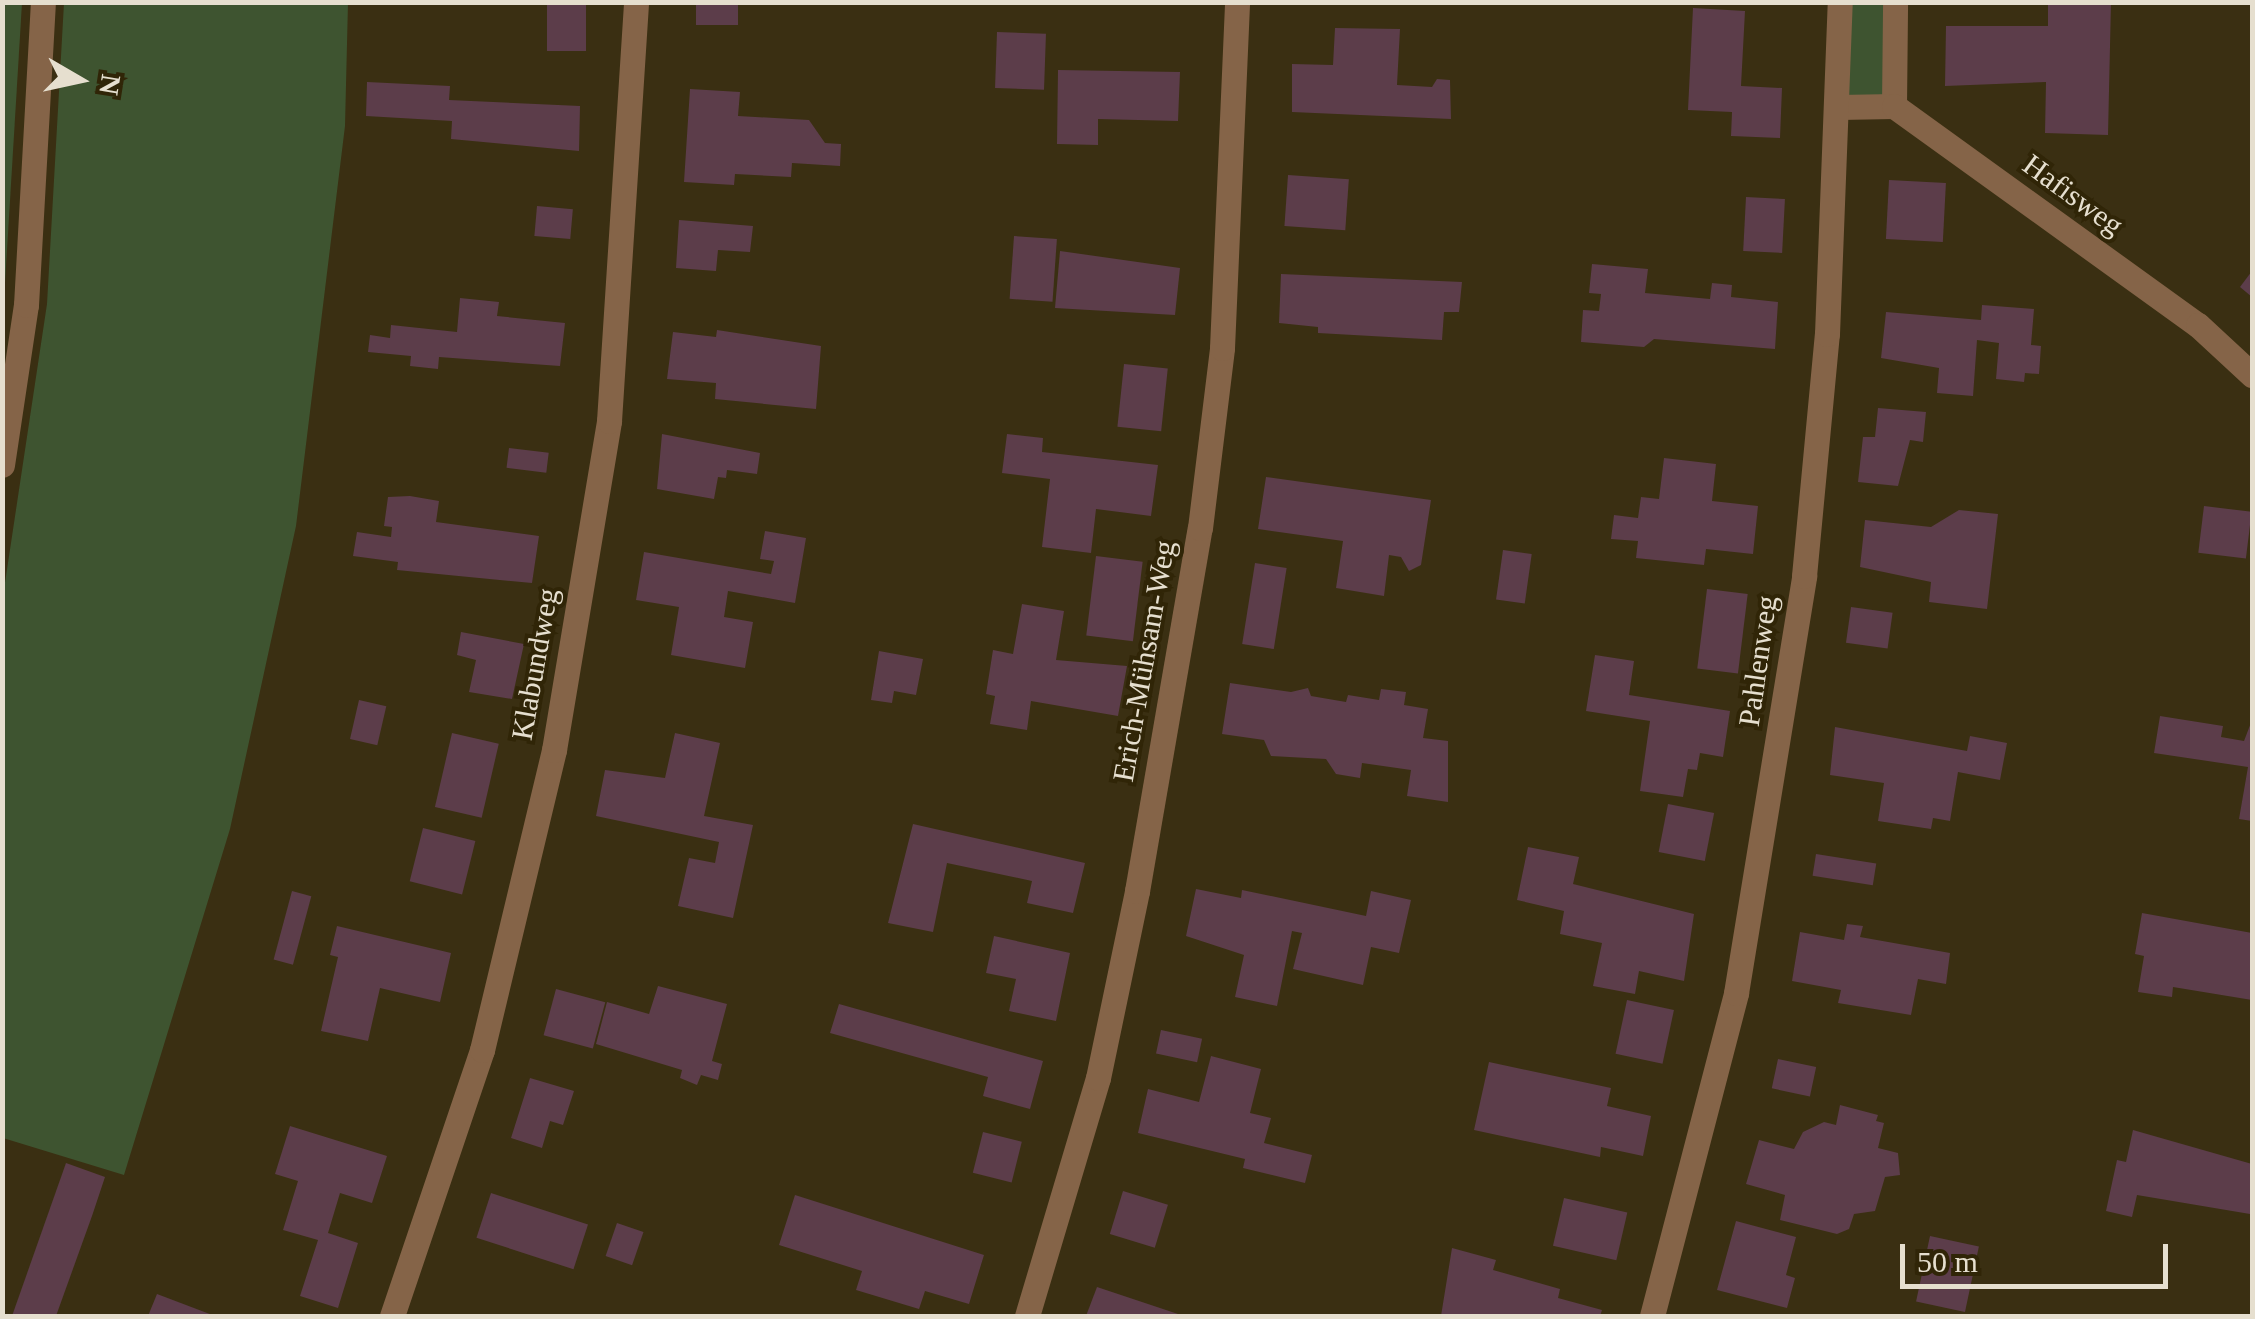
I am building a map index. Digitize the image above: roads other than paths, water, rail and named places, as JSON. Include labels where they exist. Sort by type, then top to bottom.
[{"type":"street","points":[[2,465],[26,305],[43,2]]},
{"type":"street","name":"Klabundweg","points":[[392,1316],[482,1050],[554,750],[609,420],[636,2]]},
{"type":"street","name":"Erich-Mühsam-Weg","points":[[1026,1316],[1098,1078],[1138,891],[1200,528],[1224,328],[1238,2]]},
{"type":"street","name":"Pahlenweg","points":[[1652,1316],[1736,993],[1773,790],[1807,539],[1839,107],[1840,2]]},
{"type":"street","points":[[1839,107],[1894,106],[1895,2]]},
{"type":"street","name":"Hafisweg","points":[[1894,106],[2198,325],[2252,375]]}]
